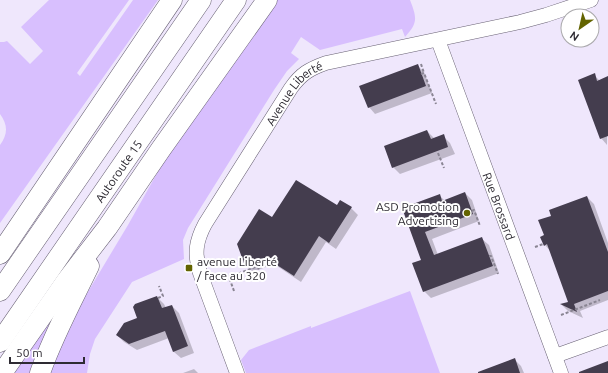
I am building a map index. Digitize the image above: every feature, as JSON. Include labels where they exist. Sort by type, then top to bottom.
[{"type":"highway","points":[[0,254],[172,0]]},
{"type":"highway","points":[[0,291],[201,0]]},
{"type":"highway","name":"Autoroute 15","points":[[0,342],[236,0]]},
{"type":"highway","points":[[2,373],[66,280],[107,228],[267,0]]},
{"type":"highway","points":[[0,238],[120,78]]},
{"type":"highway","points":[[40,373],[58,329],[107,228]]},
{"type":"street","name":"Avenue Liberté","points":[[238,373],[198,266],[196,245],[205,224],[291,88],[301,76],[308,70],[326,63],[526,21],[546,16],[591,0]]},
{"type":"street","name":"Rue Brossard","points":[[438,40],[561,373]]},
{"type":"street","points":[[555,356],[608,336]]},
{"type":"path","points":[[421,64],[436,104]]},
{"type":"path","points":[[438,153],[444,168]]},
{"type":"path","points":[[472,211],[474,210],[480,226]]},
{"type":"path","points":[[535,247],[543,244]]},
{"type":"path","points":[[489,256],[491,256],[498,274]]},
{"type":"path","points":[[256,262],[263,280]]},
{"type":"path","points":[[234,292],[229,277],[266,263]]},
{"type":"path","points":[[158,298],[163,296],[159,286]]},
{"type":"path","points":[[561,315],[600,300]]},
{"type":"shaded area","points":[[49,0],[129,0],[77,73],[80,76],[133,0],[158,0],[0,223],[0,145],[6,133],[6,126],[0,114],[0,42],[7,41],[30,64],[43,51],[21,27]]},
{"type":"shaded area","points":[[277,0],[410,0],[414,11],[415,20],[412,28],[405,37],[402,29],[320,50],[301,37],[291,53],[299,59],[287,71],[274,90],[188,228],[183,240],[184,259],[132,282],[95,339],[90,354],[87,373],[49,373],[68,325],[128,225],[169,152]]},
{"type":"shaded area","points":[[410,291],[440,373],[246,373],[241,360],[249,350],[311,326],[311,328]]},
{"type":"shaded area","points":[[68,292],[34,373],[12,373]]},
{"type":"building","points":[[418,64],[426,86],[368,108],[359,86]]},
{"type":"building","points":[[595,73],[597,81],[608,76],[608,136],[600,139],[578,80]]},
{"type":"building","points":[[427,130],[431,139],[444,134],[448,147],[392,168],[384,146]]},
{"type":"building","points":[[296,180],[337,205],[340,200],[352,207],[329,243],[319,236],[294,276],[266,258],[245,266],[237,244],[259,209],[272,217]]},
{"type":"building","points":[[465,192],[473,214],[425,232],[434,255],[482,237],[493,266],[423,292],[412,263],[421,260],[402,208],[440,194],[442,201]]},
{"type":"building","points":[[587,196],[608,252],[608,291],[574,304],[577,312],[560,304],[568,302],[547,244],[544,246],[540,237],[544,235],[538,220],[551,216],[549,210]]},
{"type":"building","points":[[157,296],[162,308],[172,305],[188,346],[173,352],[165,331],[129,344],[116,335],[124,323],[137,318],[133,307],[135,304]]},
{"type":"building","points":[[515,358],[520,373],[478,373],[478,372]]},
{"type":"building","points":[[608,361],[608,373],[579,373],[579,372]]},
{"type":"place","name":"ASD Promotion Advertising","points":[[467,213]]},
{"type":"place","name":"avenue Liberté / face au 320","points":[[189,268]]}]
